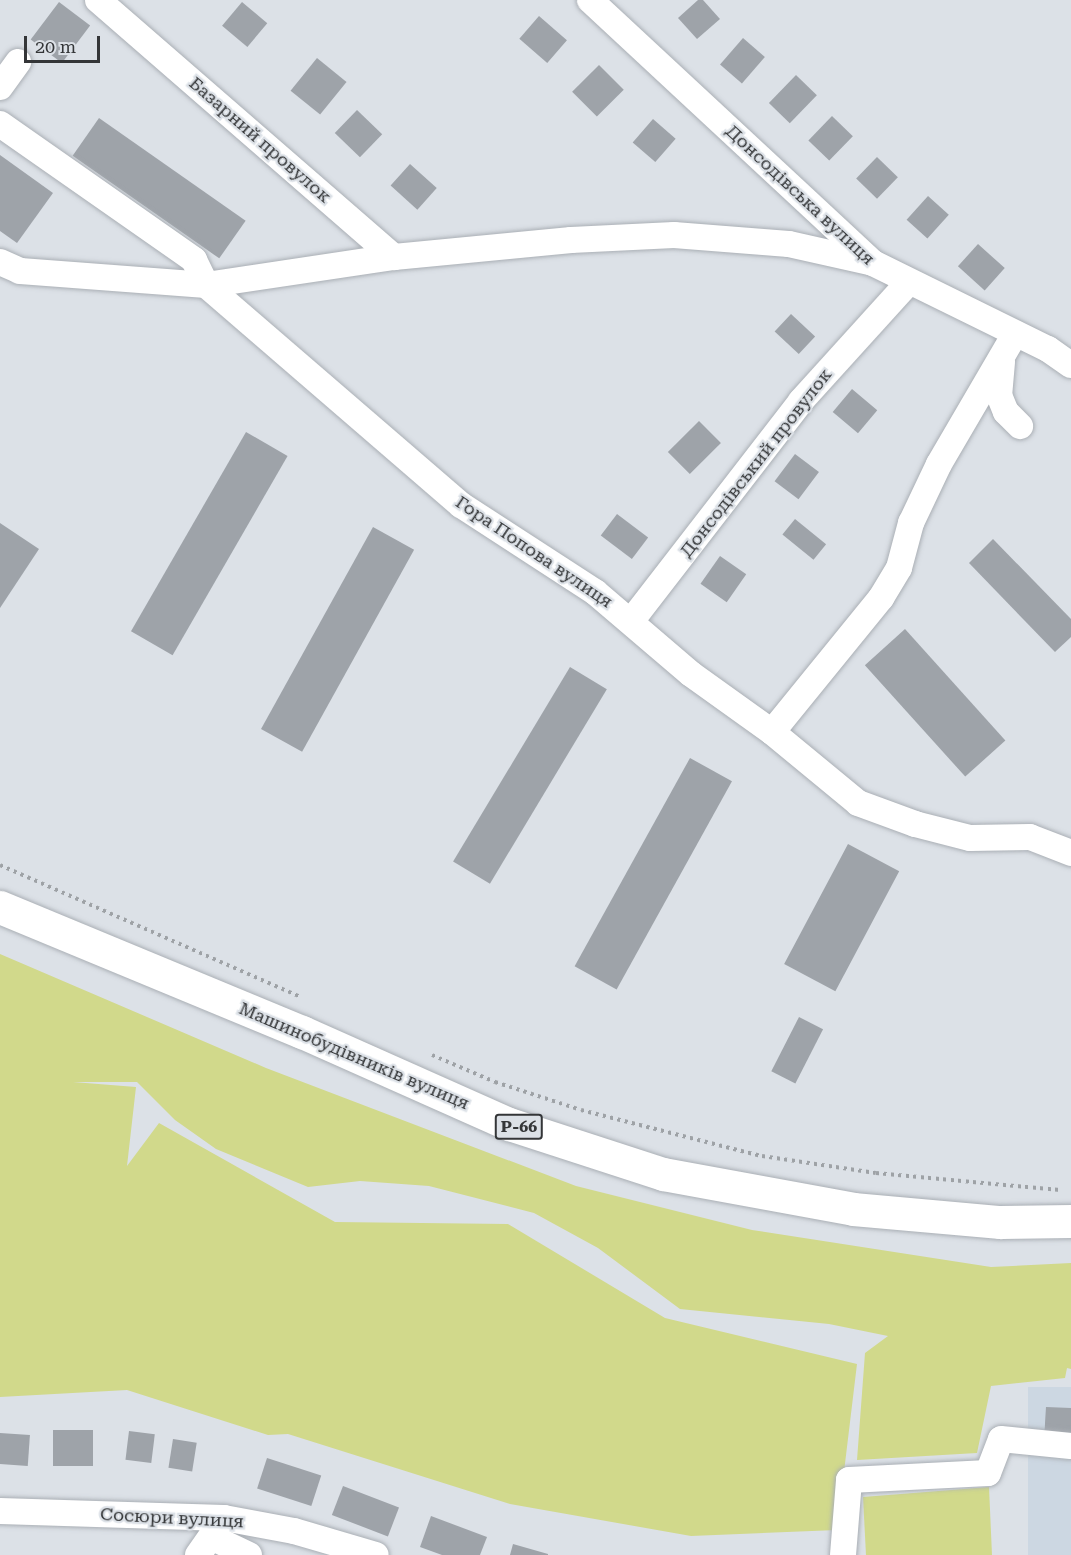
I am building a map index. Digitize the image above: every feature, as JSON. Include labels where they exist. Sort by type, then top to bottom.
[{"type":"main road","name":"Машинобудівників вулиця","points":[[0,908],[302,1032],[509,1124],[663,1174],[853,1209],[1000,1222],[1071,1221]]},
{"type":"street","name":"Базарний провулок","points":[[98,0],[394,257]]},
{"type":"street","name":"Донсодівська вулиця","points":[[590,0],[873,263],[908,283],[1015,334],[1071,365]]},
{"type":"street","points":[[0,87],[18,62]]},
{"type":"street","points":[[0,123],[194,260],[206,285]]},
{"type":"street","points":[[0,262],[20,271],[206,285],[394,257],[571,240],[674,235],[789,244],[873,263]]},
{"type":"street","name":"Донсодівський провулок","points":[[632,620],[801,401],[908,283]]},
{"type":"street","name":"Гора Попова вулиця","points":[[206,285],[461,505],[632,620],[691,674],[772,732],[858,803],[915,824],[970,838],[1030,837],[1071,853]]},
{"type":"street","points":[[772,732],[881,598],[899,568],[911,523],[939,464],[1015,334]]},
{"type":"street","points":[[1002,358],[999,395],[1006,412],[1020,426]]},
{"type":"street","points":[[843,1555],[849,1480],[988,1473],[1001,1439],[1071,1446]]},
{"type":"street","name":"Сосюри вулиця","points":[[0,1511],[211,1537],[294,1531],[376,1555]]},
{"type":"street","points":[[211,1537],[249,1555]]},
{"type":"path","points":[[0,865],[301,997]]},
{"type":"path","points":[[428,1053],[495,1082],[581,1110],[762,1156],[876,1173],[1071,1191]]},
{"type":"shaded area","points":[[1028,1387],[1071,1387],[1071,1555],[1028,1555]]},
{"type":"green space","points":[[0,954],[266,1068],[576,1186],[752,1230],[991,1267],[1071,1263],[1071,1369],[1067,1368],[1065,1378],[991,1386],[977,1453],[857,1460],[865,1353],[888,1336],[829,1324],[680,1309],[598,1248],[534,1213],[429,1186],[360,1181],[308,1187],[216,1149],[175,1120],[137,1082],[73,1082],[136,1087],[127,1166],[159,1123],[335,1222],[508,1224],[665,1318],[857,1364],[837,1530],[691,1536],[510,1504],[288,1434],[268,1435],[127,1390],[0,1397]]},
{"type":"green space","points":[[989,1487],[992,1555],[866,1555],[863,1497]]},
{"type":"building","points":[[698,0],[703,0],[720,19],[697,39],[678,18]]},
{"type":"building","points":[[59,2],[90,25],[62,63],[31,40]]},
{"type":"building","points":[[242,2],[267,23],[247,47],[222,26]]},
{"type":"building","points":[[539,16],[567,40],[547,63],[519,39]]},
{"type":"building","points":[[743,38],[765,57],[742,83],[720,64]]},
{"type":"building","points":[[317,58],[347,82],[320,115],[291,91]]},
{"type":"building","points":[[599,65],[624,90],[597,117],[572,92]]},
{"type":"building","points":[[796,75],[817,95],[790,123],[769,103]]},
{"type":"building","points":[[357,110],[382,134],[360,157],[335,133]]},
{"type":"building","points":[[832,116],[853,136],[829,161],[808,140]]},
{"type":"building","points":[[99,118],[246,221],[219,258],[73,156]]},
{"type":"building","points":[[653,119],[676,139],[655,162],[633,142]]},
{"type":"building","points":[[0,155],[53,193],[17,243],[0,231]]},
{"type":"building","points":[[877,157],[898,177],[877,199],[856,179]]},
{"type":"building","points":[[410,164],[437,188],[417,210],[391,186]]},
{"type":"building","points":[[928,196],[949,215],[927,239],[907,220]]},
{"type":"building","points":[[978,244],[1005,268],[985,290],[958,266]]},
{"type":"building","points":[[791,314],[815,337],[799,354],[775,332]]},
{"type":"building","points":[[852,389],[877,410],[858,433],[833,412]]},
{"type":"building","points":[[699,421],[721,443],[690,474],[668,452]]},
{"type":"building","points":[[246,432],[288,456],[173,655],[131,631]]},
{"type":"building","points":[[795,454],[819,472],[798,499],[775,481]]},
{"type":"building","points":[[617,514],[648,537],[632,559],[601,536]]},
{"type":"building","points":[[795,519],[826,544],[813,560],[782,535]]},
{"type":"building","points":[[0,523],[39,549],[0,608]]},
{"type":"building","points":[[373,527],[414,550],[302,752],[261,729]]},
{"type":"building","points":[[993,539],[1071,619],[1071,637],[1055,652],[969,563]]},
{"type":"building","points":[[720,556],[746,574],[727,602],[700,584]]},
{"type":"building","points":[[905,629],[1005,740],[965,777],[865,665]]},
{"type":"building","points":[[570,667],[607,689],[490,884],[453,862]]},
{"type":"building","points":[[690,758],[732,781],[617,989],[575,966]]},
{"type":"building","points":[[848,844],[899,871],[835,991],[784,964]]},
{"type":"building","points":[[799,1017],[823,1029],[795,1084],[771,1071]]},
{"type":"building","points":[[1046,1407],[1071,1408],[1071,1444],[1044,1440]]},
{"type":"building","points":[[53,1430],[93,1430],[93,1466],[53,1466]]},
{"type":"building","points":[[129,1431],[155,1434],[151,1463],[125,1460]]},
{"type":"building","points":[[0,1433],[30,1435],[28,1466],[0,1464]]},
{"type":"building","points":[[173,1439],[197,1443],[192,1471],[168,1468]]},
{"type":"building","points":[[267,1458],[321,1476],[311,1506],[257,1488]]},
{"type":"building","points":[[343,1486],[399,1508],[388,1536],[332,1515]]},
{"type":"building","points":[[431,1516],[487,1537],[480,1555],[442,1555],[420,1547]]},
{"type":"building","points":[[513,1544],[548,1554],[548,1555],[510,1555]]}]
